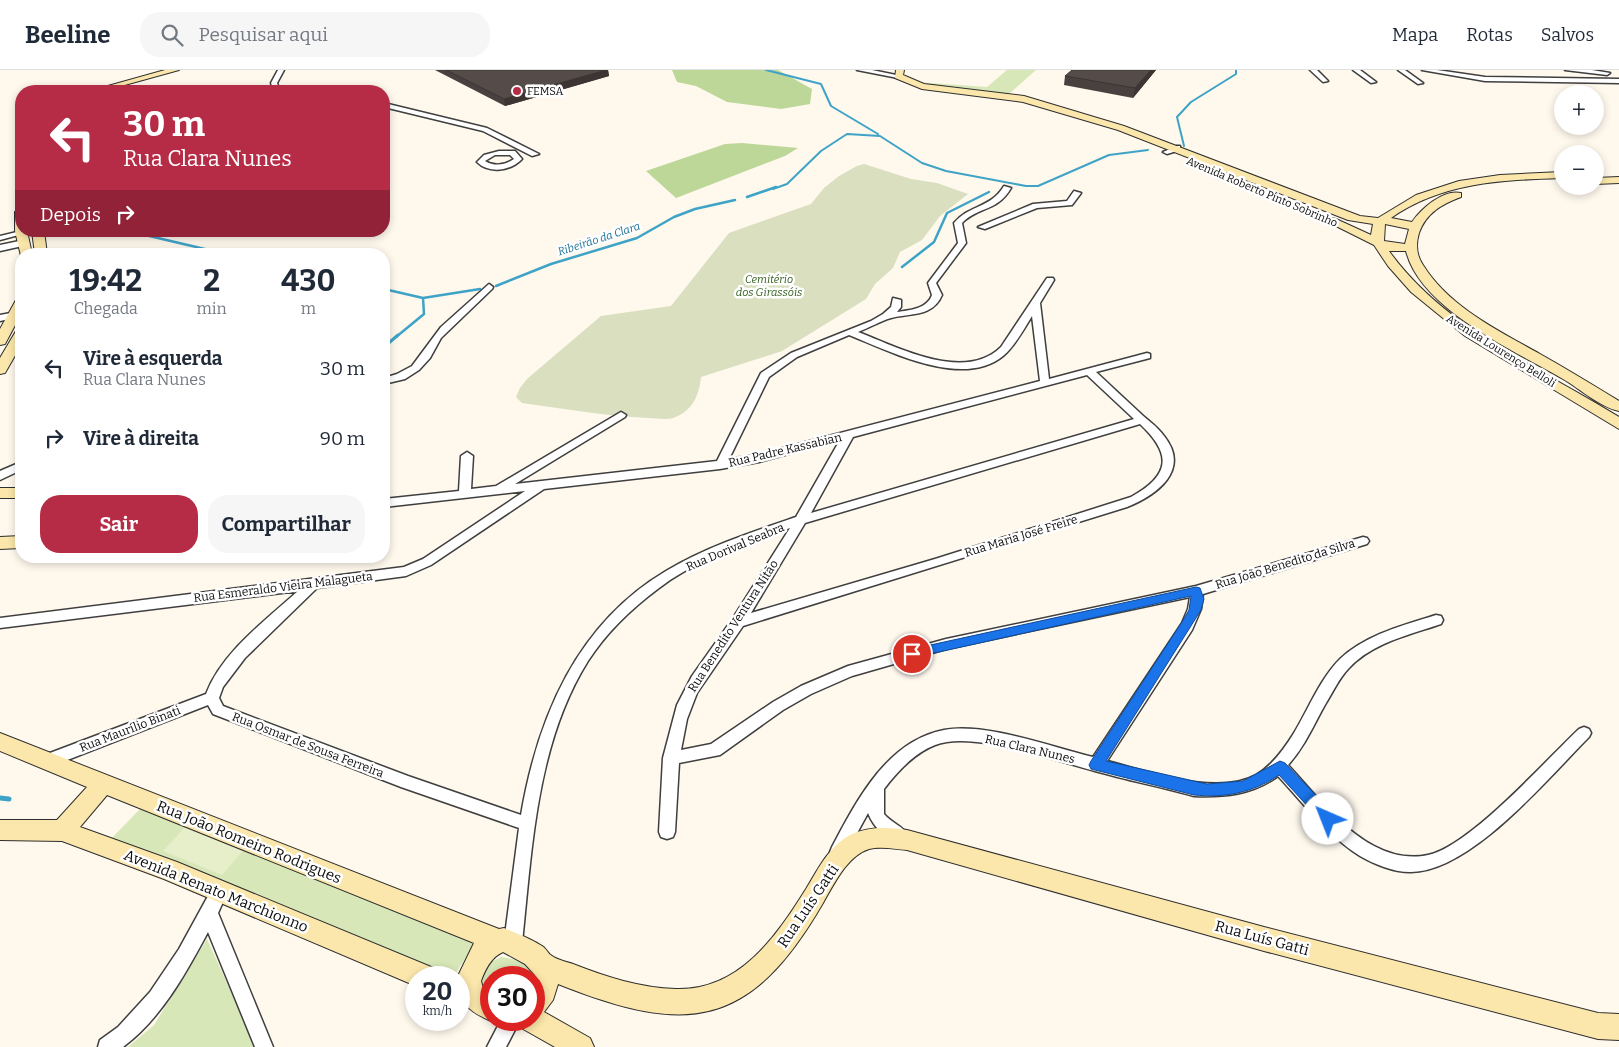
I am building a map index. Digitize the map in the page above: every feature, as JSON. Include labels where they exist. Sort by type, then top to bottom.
[{"type":"street","points":[[106,85],[163,70]]},
{"type":"street","points":[[117,85],[175,70]]},
{"type":"street","points":[[275,85],[274,82],[281,70]]},
{"type":"street","points":[[860,70],[899,73]]},
{"type":"street","points":[[1314,70],[1325,81]]},
{"type":"street","points":[[1356,70],[1374,82]]},
{"type":"street","points":[[1402,70],[1420,83]]},
{"type":"street","points":[[1425,70],[1485,79],[1619,81]]},
{"type":"street","points":[[1568,70],[1619,74]]},
{"type":"street","name":"Avenida Roberto Pinto Sobrinho","points":[[899,73],[922,86],[1024,99],[1177,148],[1352,218],[1380,222],[1400,222],[1414,227]]},
{"type":"street","points":[[390,106],[476,126],[514,142],[535,154]]},
{"type":"street","name":"Avenida Roberto Pinto Sobrinho","points":[[1148,138],[1152,144],[1167,152],[1302,207],[1379,244]]},
{"type":"street","points":[[494,154],[514,142]]},
{"type":"street","points":[[1167,152],[1177,148]]},
{"type":"street","points":[[1604,174],[1619,173]]},
{"type":"street","points":[[1554,176],[1471,182],[1431,192],[1403,206],[1380,222],[1377,233],[1379,244],[1396,248],[1410,248],[1414,227],[1425,212],[1443,200],[1474,190],[1493,187],[1554,183]]},
{"type":"street","points":[[1604,181],[1619,180]]},
{"type":"street","points":[[720,465],[765,375],[784,360],[887,316],[917,312],[934,301],[937,295],[932,285],[933,281],[962,243],[958,223],[965,216],[998,202],[1006,188]]},
{"type":"street","points":[[982,227],[1036,206],[1069,203],[1078,193]]},
{"type":"street","points":[[1403,206],[1425,212]]},
{"type":"street","points":[[0,238],[23,238]]},
{"type":"street","points":[[0,248],[23,238]]},
{"type":"street","name":"Avenida Lourenço Belloli","points":[[1379,244],[1412,286],[1438,311],[1473,335],[1619,424]]},
{"type":"street","name":"Avenida Lourenço Belloli","points":[[1410,248],[1427,281],[1457,309],[1619,407]]},
{"type":"street","points":[[850,332],[941,365],[964,367],[990,360],[998,354],[1050,280]]},
{"type":"street","points":[[390,379],[403,376],[414,370],[425,358],[431,344],[438,335],[489,286]]},
{"type":"street","points":[[887,316],[896,307],[896,300]]},
{"type":"street","points":[[1035,302],[1045,384]]},
{"type":"street","points":[[0,318],[15,315]]},
{"type":"street","points":[[0,341],[15,317]]},
{"type":"street","points":[[0,370],[15,344]]},
{"type":"street","name":"Rua Padre Kassabian","points":[[390,502],[465,492],[720,465],[759,458],[1147,356]]},
{"type":"street","name":"Rua Maria José Freire","points":[[738,622],[1026,535],[1139,497],[1154,489],[1162,480],[1168,468],[1170,457],[1160,437],[1089,371]]},
{"type":"street","points":[[498,489],[620,415]]},
{"type":"street","name":"Rua Dorival Seabra","points":[[506,942],[535,777],[550,724],[568,683],[592,646],[622,612],[655,584],[693,562],[746,539],[800,520],[1143,420]]},
{"type":"street","name":"Rua Benedito Ventura Nitão","points":[[667,832],[671,758],[680,718],[690,691],[708,662],[738,622],[848,436]]},
{"type":"street","points":[[465,492],[467,456]]},
{"type":"street","points":[[0,476],[15,469]]},
{"type":"street","name":"Rua Esmeraldo Vieira Malagueta","points":[[0,623],[406,571],[427,562],[542,484]]},
{"type":"street","points":[[0,493],[15,493]]},
{"type":"street","name":"Rua João Benedito da Silva","points":[[671,758],[698,755],[715,750],[778,706],[806,690],[848,672],[946,644],[1196,591],[1363,541]]},
{"type":"street","points":[[0,543],[15,542]]},
{"type":"street","points":[[212,698],[217,684],[247,648],[313,584]]},
{"type":"street","points":[[1096,765],[1186,626],[1196,605],[1196,591]]},
{"type":"street","name":"Rua Clara Nunes","points":[[827,875],[877,784],[905,755],[931,739],[944,735],[960,735],[1004,741],[1194,788],[1215,790],[1243,787],[1258,781],[1280,767],[1345,663],[1376,642],[1436,620]]},
{"type":"street","name":"Rua Osmar de Sousa Ferreira","points":[[212,698],[218,710],[227,714],[406,782],[528,824]]},
{"type":"street","name":"Rua Maurílio Binati","points":[[47,761],[212,698]]},
{"type":"street","points":[[1280,767],[1348,838],[1367,852],[1389,862],[1407,865],[1430,863],[1454,854],[1477,837],[1584,734]]},
{"type":"street","name":"Rua João Romeiro Rodrigues","points":[[0,742],[506,942],[534,955],[545,966]]},
{"type":"street","points":[[62,831],[103,784]]},
{"type":"street","name":"Rua Luís Gatti","points":[[877,784],[874,801],[877,818],[885,828],[907,840]]},
{"type":"street","name":"Avenida Renato Marchionno","points":[[3,831],[62,831],[168,870],[214,902],[405,970]]},
{"type":"street","name":"Rua Luís Gatti","points":[[545,966],[598,987],[636,998],[696,1002],[722,995],[743,985],[766,965],[788,940],[827,875],[853,846],[862,841],[882,837],[907,840],[1293,947],[1590,1024],[1619,1027]]},
{"type":"street","points":[[107,1047],[137,1023],[155,1004],[214,902]]},
{"type":"street","points":[[214,902],[264,1047]]},
{"type":"street","points":[[475,998],[468,981],[474,965],[485,950],[506,942]]},
{"type":"street","points":[[545,966],[548,971],[545,988]]},
{"type":"street","points":[[545,1027],[581,1047]]},
{"type":"street","points":[[496,1047],[505,1031]]},
{"type":"green space","points":[[672,70],[778,70],[812,89],[810,104],[781,109],[727,102],[696,86],[677,82]]},
{"type":"green space","points":[[1007,70],[1036,70],[1009,94],[918,84],[916,82],[987,87]]},
{"type":"green space","points":[[742,143],[798,148],[785,156],[676,198],[646,171],[725,144]]},
{"type":"green space","name":"Cemitério dos Girassóis","points":[[864,164],[911,179],[937,183],[968,194],[940,216],[922,240],[900,252],[893,268],[875,284],[866,299],[782,351],[701,377],[699,390],[694,402],[686,411],[673,418],[633,417],[586,412],[522,403],[516,397],[527,379],[601,316],[671,306],[729,233],[811,204],[824,188],[839,176]]},
{"type":"green space","points":[[141,808],[475,944],[460,966],[406,966],[109,841]]},
{"type":"green space","points":[[185,827],[243,851],[222,875],[163,851]]},
{"type":"green space","points":[[207,939],[256,1047],[128,1047],[154,1025]]},
{"type":"green space","points":[[501,957],[513,959],[527,966],[484,966]]},
{"type":"building","name":"FEMSA","points":[[446,70],[606,70],[504,99]]},
{"type":"building","points":[[1072,70],[1151,70],[1135,88],[1065,76]]},
{"type":"waterway","points":[[766,70],[821,84],[831,106],[878,134]]},
{"type":"waterway","points":[[1184,146],[1177,117],[1191,102],[1236,74],[1236,70]]},
{"type":"waterway","name":"Ribeirão da Clara","points":[[773,189],[787,184],[821,151],[847,134],[880,136],[922,163],[946,171],[1026,186],[1038,186],[1109,155],[1148,150]]},
{"type":"waterway","name":"Ribeirão da Clara","points":[[747,197],[776,187]]},
{"type":"waterway","points":[[902,267],[934,242],[947,213],[989,192]]},
{"type":"waterway","name":"Ribeirão da Clara","points":[[496,286],[551,264],[637,238],[674,217],[695,209],[735,200]]},
{"type":"waterway","name":"Ribeirão da Clara","points":[[154,237],[200,248]]},
{"type":"waterway","name":"Ribeirão da Clara","points":[[423,298],[480,289]]},
{"type":"waterway","name":"Ribeirão da Clara","points":[[390,290],[423,298]]},
{"type":"waterway","name":"Ribeirão da Clara","points":[[396,337],[424,314],[423,298]]},
{"type":"waterway","name":"Ribeirão da Clara","points":[[390,342],[398,335]]},
{"type":"waterway","points":[[0,798],[9,799]]},
{"type":"place","name":"FEMSA","points":[[517,91]]},
{"type":"route","points":[[912,654],[946,644],[1196,591],[1198,599],[1195,610],[1186,626],[1096,765],[1207,790],[1243,787],[1268,776],[1280,767],[1328,819]]}]
